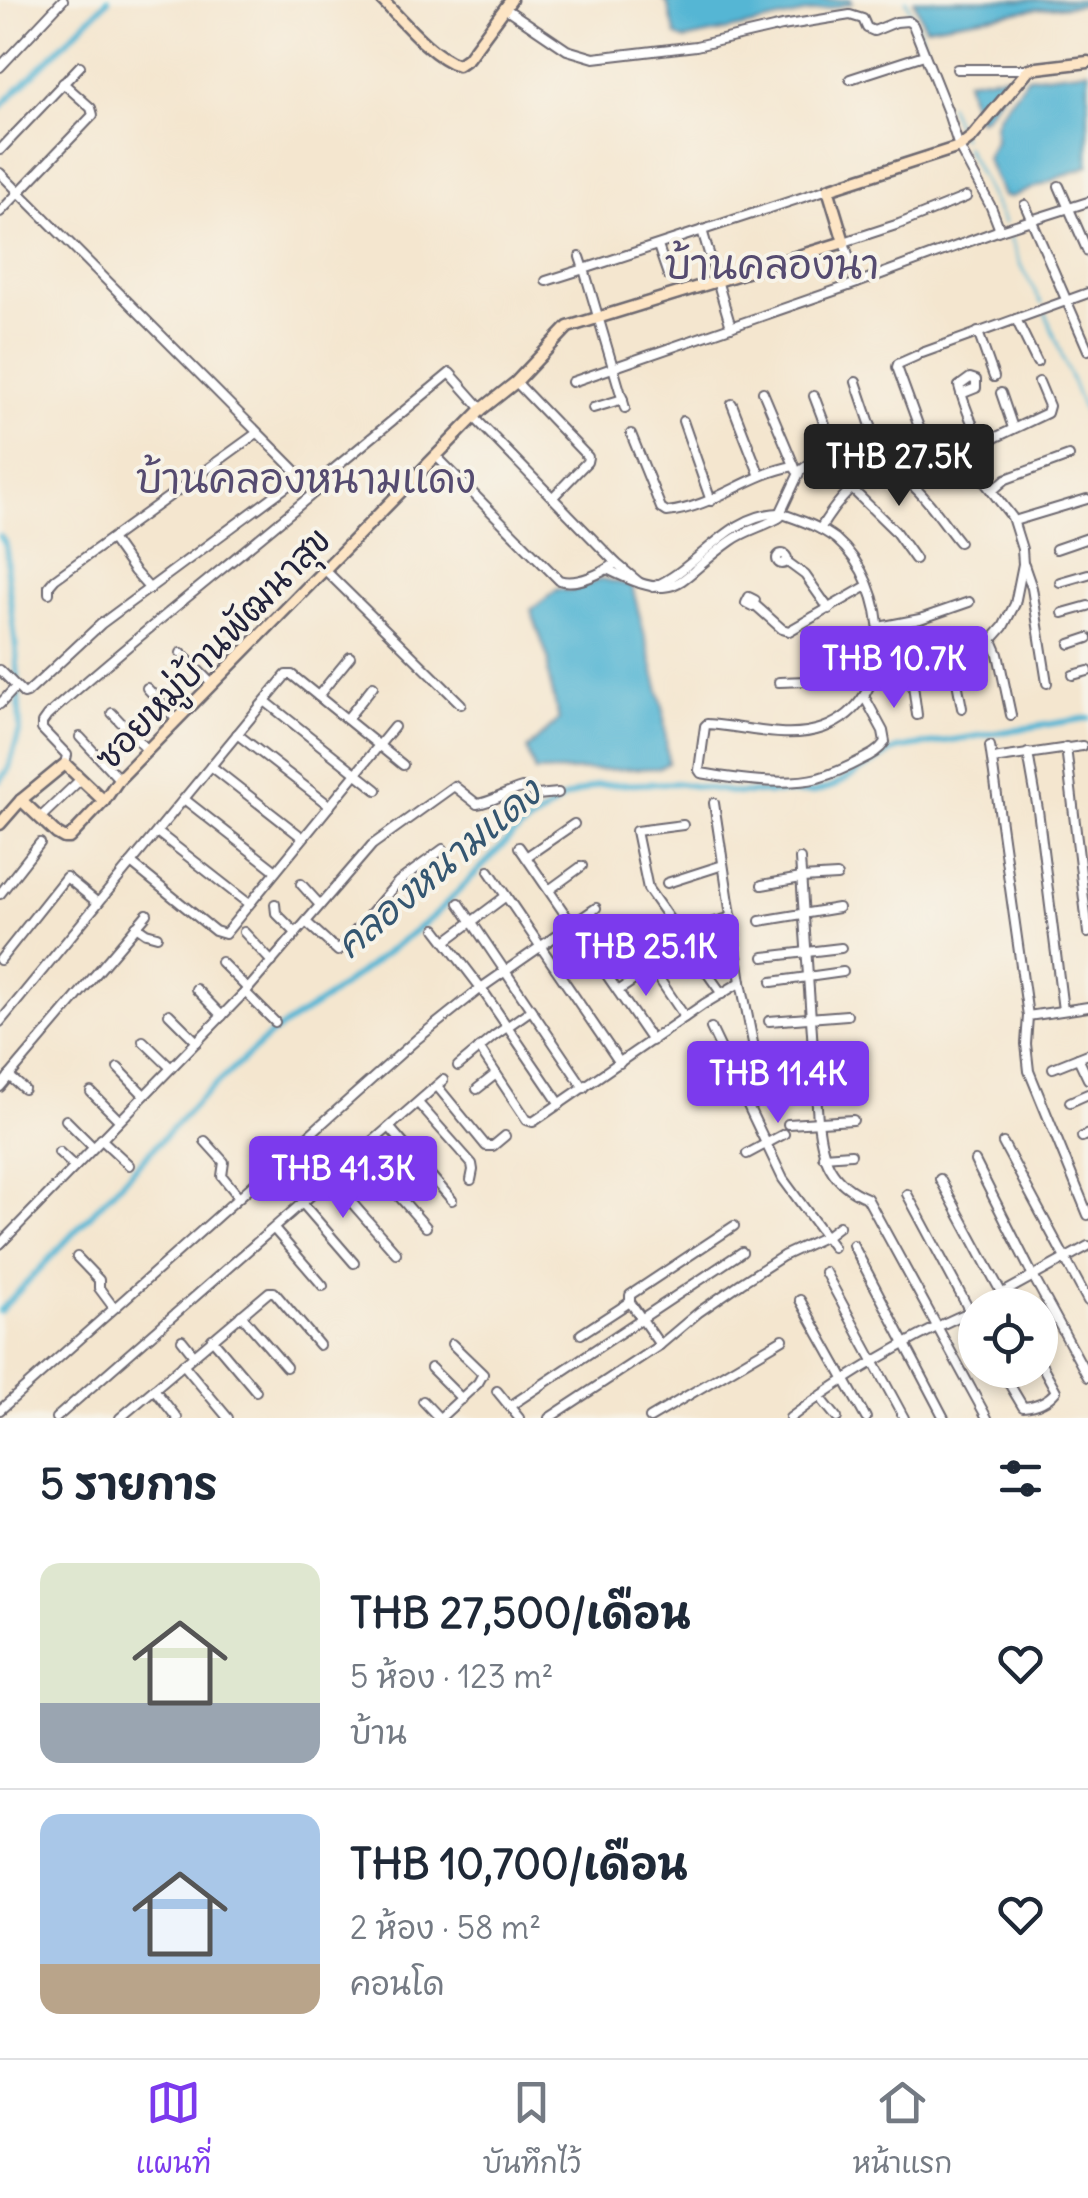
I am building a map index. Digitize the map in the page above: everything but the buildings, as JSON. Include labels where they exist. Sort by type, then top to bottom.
[{"type":"street","points":[[0,67],[64,0]]},
{"type":"street","points":[[382,0],[437,53],[458,65],[468,58],[508,4],[568,50],[587,58],[696,46],[850,14],[863,19],[867,28],[874,31],[908,21],[913,25],[959,147],[1004,229]]},
{"type":"street","points":[[850,78],[924,56]]},
{"type":"street","points":[[958,69],[1029,69],[1088,62]]},
{"type":"street","points":[[0,150],[80,66]]},
{"type":"street","points":[[546,282],[959,147],[1029,69]]},
{"type":"street","points":[[0,212],[93,114],[63,83]]},
{"type":"street","points":[[0,173],[312,484],[450,374],[478,413],[553,497],[640,583]]},
{"type":"street","points":[[1059,186],[1088,252]]},
{"type":"street","points":[[828,189],[857,283]]},
{"type":"street","points":[[844,242],[966,197]]},
{"type":"street","points":[[572,382],[1088,202]]},
{"type":"street","points":[[1024,205],[1088,350]]},
{"type":"street","points":[[702,230],[731,327]]},
{"type":"street","name":"ซอยหมู่บ้านพัฒนาสุข","points":[[21,800],[64,838],[69,838],[118,779],[478,413],[516,382],[562,330],[844,242]]},
{"type":"street","points":[[658,246],[668,275]]},
{"type":"street","points":[[580,258],[624,404],[592,408]]},
{"type":"street","points":[[920,430],[898,364],[1088,293]]},
{"type":"street","points":[[1016,320],[1037,362]]},
{"type":"street","points":[[978,332],[994,376]]},
{"type":"street","points":[[516,382],[588,457],[553,497]]},
{"type":"street","points":[[856,382],[875,438]]},
{"type":"street","points":[[966,452],[1044,416],[1050,406],[1039,382]]},
{"type":"street","points":[[763,392],[796,470],[782,515]]},
{"type":"street","points":[[1001,393],[1013,428]]},
{"type":"street","points":[[961,394],[981,444]]},
{"type":"street","points":[[814,396],[833,446]]},
{"type":"street","points":[[732,404],[760,476]]},
{"type":"street","points":[[682,420],[711,502]]},
{"type":"street","points":[[631,434],[664,511],[711,502],[760,476],[796,470],[833,446],[851,440],[920,430],[957,442],[1014,521],[1032,588],[1046,683]]},
{"type":"street","points":[[49,593],[55,579],[257,432]]},
{"type":"street","points":[[436,456],[560,580],[572,582],[616,563]]},
{"type":"street","points":[[992,491],[1006,479],[1069,456]]},
{"type":"street","points":[[820,529],[850,488],[864,479],[883,475],[907,482],[959,542]]},
{"type":"street","points":[[0,670],[24,694],[101,624],[301,476]]},
{"type":"street","points":[[850,488],[894,531],[915,560]]},
{"type":"street","points":[[0,824],[21,800],[66,764],[67,755],[42,729],[47,716],[315,492]]},
{"type":"street","points":[[1014,521],[1088,499]]},
{"type":"street","points":[[607,570],[640,583],[668,588],[682,582],[732,540],[782,515],[836,539],[868,586],[879,627],[875,672],[864,696],[827,727],[804,732],[708,724],[700,772],[802,780],[853,764],[885,742],[864,696]]},
{"type":"street","points":[[1056,549],[1088,538]]},
{"type":"street","points":[[112,540],[150,588]]},
{"type":"street","points":[[786,561],[805,575],[829,609]]},
{"type":"street","points":[[779,682],[808,681],[834,668],[911,670],[953,661],[992,640],[1009,618],[1023,564]]},
{"type":"street","points":[[325,570],[462,704]]},
{"type":"street","points":[[1060,582],[1088,574]]},
{"type":"street","points":[[754,604],[787,631],[868,586]]},
{"type":"street","points":[[879,627],[920,619],[969,602]]},
{"type":"street","points":[[1063,613],[1088,606]]},
{"type":"street","points":[[1070,644],[1088,638]]},
{"type":"street","points":[[992,640],[1011,715]]},
{"type":"street","points":[[181,653],[212,684]]},
{"type":"street","points":[[318,696],[350,657]]},
{"type":"street","points":[[953,661],[962,708]]},
{"type":"street","points":[[911,670],[917,715]]},
{"type":"street","points":[[1073,675],[1086,671],[1088,682]]},
{"type":"street","points":[[0,1022],[289,674],[403,765]]},
{"type":"street","points":[[347,718],[373,686]]},
{"type":"street","points":[[147,688],[177,719]]},
{"type":"street","points":[[0,704],[12,690]]},
{"type":"street","points":[[265,701],[377,790]]},
{"type":"street","points":[[112,713],[147,750]]},
{"type":"street","points":[[131,863],[219,933],[226,932],[394,727]]},
{"type":"street","points":[[238,734],[330,806]]},
{"type":"street","points":[[80,738],[118,779]]},
{"type":"street","points":[[990,746],[1028,1016],[1029,1071],[1088,1214]]},
{"type":"street","points":[[993,758],[1082,746]]},
{"type":"street","points":[[1066,747],[1088,933]]},
{"type":"street","points":[[1028,753],[1063,1010]]},
{"type":"street","points":[[66,764],[104,800]]},
{"type":"street","points":[[211,766],[304,838]]},
{"type":"street","points":[[40,818],[81,779]]},
{"type":"street","points":[[0,1244],[246,991],[378,840],[454,786],[477,804],[522,788],[537,795],[558,793]]},
{"type":"street","points":[[184,799],[276,871]]},
{"type":"street","points":[[714,803],[753,1043]]},
{"type":"street","points":[[526,857],[574,824]]},
{"type":"street","points":[[683,825],[635,833],[648,890],[722,994]]},
{"type":"street","points":[[157,832],[249,904]]},
{"type":"street","points":[[0,894],[40,843]]},
{"type":"street","points":[[519,847],[652,1042]]},
{"type":"street","points":[[306,922],[338,951],[398,882],[442,849]]},
{"type":"street","points":[[800,860],[823,1156],[852,1192],[867,1198],[987,1418]]},
{"type":"street","points":[[667,882],[724,865]]},
{"type":"street","points":[[548,890],[582,866]]},
{"type":"street","points":[[0,960],[74,867]]},
{"type":"street","points":[[489,871],[620,1063]]},
{"type":"street","points":[[762,884],[837,876]]},
{"type":"street","points":[[66,877],[98,903]]},
{"type":"street","points":[[300,884],[320,905]]},
{"type":"street","points":[[446,941],[506,896]]},
{"type":"street","points":[[459,903],[584,1088]]},
{"type":"street","points":[[275,904],[276,913],[296,933]]},
{"type":"street","points":[[0,1410],[401,1052],[504,970],[596,908]]},
{"type":"street","points":[[760,921],[838,908]]},
{"type":"street","points":[[0,1087],[147,914]]},
{"type":"street","points":[[679,932],[732,917]]},
{"type":"street","points":[[136,926],[157,936]]},
{"type":"street","points":[[436,929],[560,1104]]},
{"type":"street","points":[[244,932],[272,962]]},
{"type":"street","points":[[618,991],[688,944]]},
{"type":"street","points":[[764,957],[840,948]]},
{"type":"street","points":[[643,955],[685,1018]]},
{"type":"street","points":[[221,962],[275,1022]]},
{"type":"street","points":[[772,982],[843,972]]},
{"type":"street","points":[[479,1048],[530,1122],[536,1121],[741,982]]},
{"type":"street","points":[[196,988],[222,1016]]},
{"type":"street","points":[[1028,1016],[1088,1007]]},
{"type":"street","points":[[458,1066],[531,1010]]},
{"type":"street","points":[[168,1014],[197,1042]]},
{"type":"street","points":[[770,1020],[847,1015]]},
{"type":"street","points":[[711,1028],[784,1178],[833,1247]]},
{"type":"street","points":[[144,1040],[171,1068]]},
{"type":"street","points":[[781,1052],[846,1048]]},
{"type":"street","points":[[1053,1068],[1083,1056],[1088,1079]]},
{"type":"street","points":[[118,1068],[144,1094]]},
{"type":"street","points":[[476,1090],[496,1074]]},
{"type":"street","points":[[9,1076],[24,1088]]},
{"type":"street","points":[[783,1086],[852,1082]]},
{"type":"street","points":[[56,1418],[440,1083],[486,1146],[494,1146],[505,1136]]},
{"type":"street","points":[[91,1092],[119,1120]]},
{"type":"street","points":[[1070,1102],[1088,1094]]},
{"type":"street","points":[[418,1103],[472,1164],[470,1180]]},
{"type":"street","points":[[66,1120],[93,1147]]},
{"type":"street","points":[[788,1124],[853,1120]]},
{"type":"street","points":[[390,1128],[452,1200]]},
{"type":"street","points":[[747,1154],[784,1134]]},
{"type":"street","points":[[101,1139],[129,1166]]},
{"type":"street","points":[[205,1142],[224,1162],[222,1176],[240,1198]]},
{"type":"street","points":[[1003,1143],[1088,1301]]},
{"type":"street","points":[[59,1152],[75,1166]]},
{"type":"street","points":[[361,1153],[426,1228]]},
{"type":"street","points":[[823,1156],[851,1154]]},
{"type":"street","points":[[976,1160],[1032,1276],[1088,1377]]},
{"type":"street","points":[[332,1179],[396,1253]]},
{"type":"street","points":[[940,1180],[999,1288]]},
{"type":"street","points":[[906,1194],[961,1288]]},
{"type":"street","points":[[303,1204],[354,1263]]},
{"type":"street","points":[[660,1344],[630,1302],[630,1295],[734,1226]]},
{"type":"street","points":[[549,1418],[769,1265],[839,1226]]},
{"type":"street","points":[[274,1229],[324,1286]]},
{"type":"street","points":[[853,1246],[944,1418]]},
{"type":"street","points":[[1011,1288],[1088,1246]]},
{"type":"street","points":[[510,1406],[742,1252]]},
{"type":"street","points":[[77,1257],[99,1280],[99,1288],[114,1308]]},
{"type":"street","points":[[825,1272],[904,1418]]},
{"type":"street","points":[[123,1417],[271,1291],[319,1345]]},
{"type":"street","points":[[800,1300],[866,1418]]},
{"type":"street","points":[[581,1334],[630,1302]]},
{"type":"street","points":[[242,1315],[286,1367]]},
{"type":"street","points":[[790,1418],[875,1362],[958,1318]]},
{"type":"street","points":[[592,1328],[604,1345]]},
{"type":"street","points":[[650,1418],[784,1338]]},
{"type":"street","points":[[212,1339],[256,1391]]},
{"type":"street","points":[[182,1340],[194,1355]]},
{"type":"street","points":[[423,1401],[440,1418],[483,1374],[452,1344]]},
{"type":"street","points":[[184,1364],[228,1418]]},
{"type":"street","points":[[430,1368],[462,1399]]},
{"type":"street","points":[[1012,1388],[1023,1406],[1034,1406],[1049,1398],[1054,1388]]},
{"type":"street","points":[[154,1389],[177,1418]]},
{"type":"street","points":[[497,1392],[519,1418]]},
{"type":"street","points":[[824,1402],[837,1418]]},
{"type":"water","points":[[664,0],[852,3],[684,40],[676,36]]},
{"type":"water","points":[[914,0],[1088,0],[1088,4],[925,27]]},
{"type":"water","points":[[1088,70],[1088,166],[1011,197],[1003,196],[986,158],[995,141],[999,114],[1028,77]]},
{"type":"water","points":[[1017,74],[984,117],[979,119],[966,80]]},
{"type":"water","points":[[602,579],[632,586],[663,707],[668,763],[659,768],[535,772],[527,749],[559,720],[548,674],[549,661],[531,610],[558,589],[571,591]]},
{"type":"waterway","points":[[0,107],[108,0]]},
{"type":"waterway","points":[[906,0],[925,45]]},
{"type":"waterway","points":[[948,104],[962,138]]},
{"type":"waterway","points":[[965,146],[1004,223]]},
{"type":"waterway","points":[[1007,231],[1042,304]]},
{"type":"waterway","points":[[1045,312],[1088,422]]},
{"type":"waterway","points":[[0,536],[6,545],[20,729],[9,768],[0,781]]},
{"type":"waterway","name":"คลองหนามแดง","points":[[0,1311],[198,1101],[270,1035],[324,1000],[434,916],[512,836],[564,798],[597,785],[676,783],[737,793],[812,793],[832,787],[897,749],[1088,718]]},
{"type":"district","name":"บ้านคลองนา","points":[[772,265]]},
{"type":"district","name":"บ้านคลองหนามแดง","points":[[306,479]]}]
